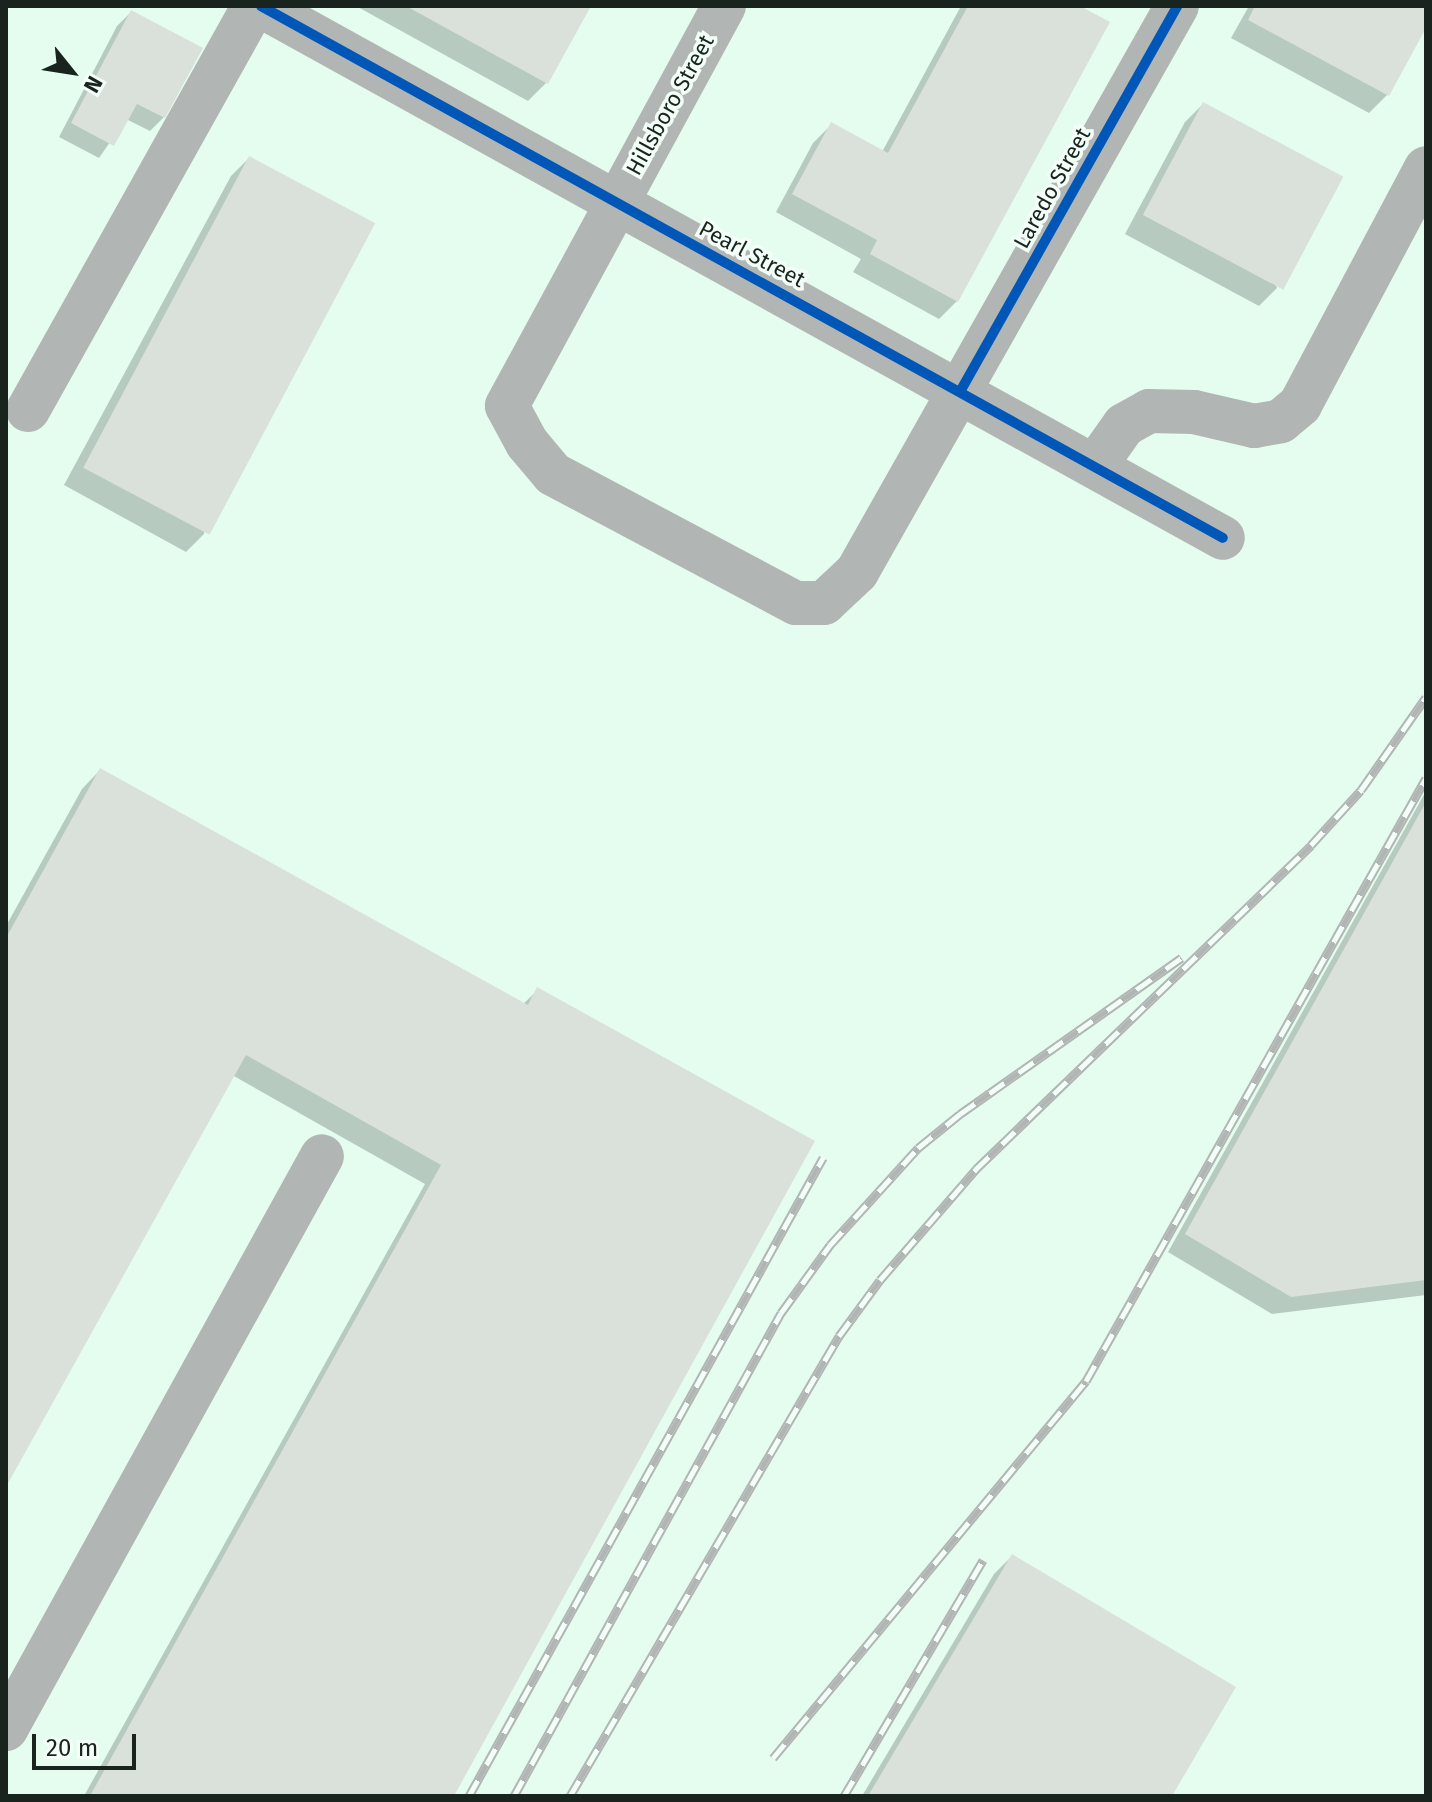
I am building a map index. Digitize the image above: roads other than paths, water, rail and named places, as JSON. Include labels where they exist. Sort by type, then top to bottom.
[{"type":"street","points":[[28,410],[254,6]]},
{"type":"street","name":"Pearl Street","points":[[261,6],[961,390],[1223,538]]},
{"type":"street","name":"Hillsboro Street","points":[[724,6],[507,406],[527,443],[553,474],[796,603],[824,603],[857,572],[961,390]]},
{"type":"street","name":"Laredo Street","points":[[961,390],[1177,6]]},
{"type":"street","points":[[1095,466],[1124,425],[1149,411],[1194,412],[1254,426],[1281,421],[1300,405],[1426,168]]},
{"type":"street","points":[[6,1729],[322,1156]]},
{"type":"railway","points":[[570,1796],[839,1336],[880,1280],[976,1169],[1311,845],[1361,790],[1426,697]]},
{"type":"railway","points":[[773,1758],[1086,1381],[1426,778]]},
{"type":"railway","points":[[514,1796],[781,1313],[830,1245],[918,1148],[960,1114],[1181,958]]},
{"type":"railway","points":[[469,1796],[823,1158]]},
{"type":"railway","points":[[844,1796],[983,1560]]}]
